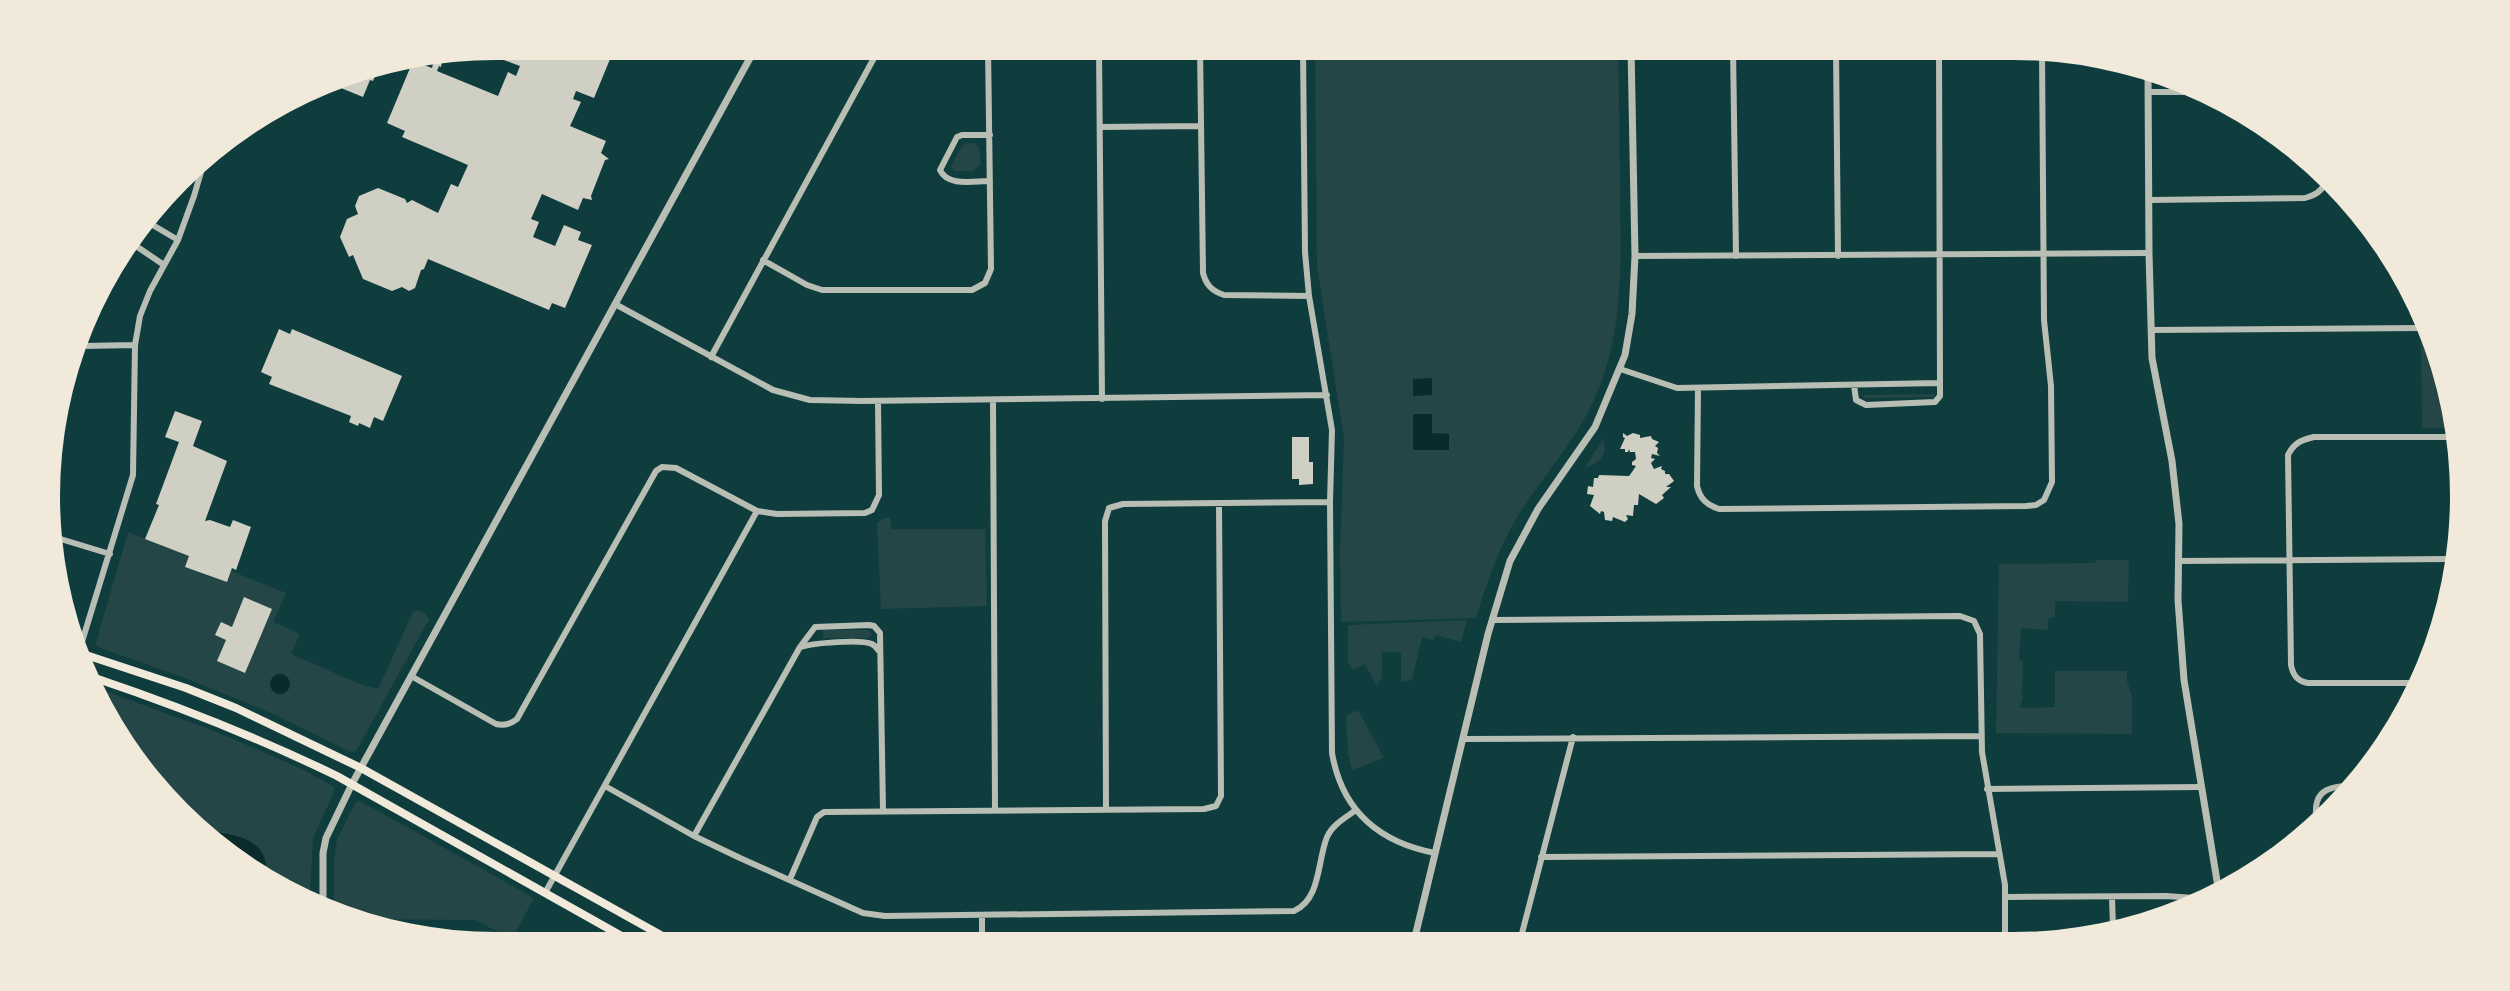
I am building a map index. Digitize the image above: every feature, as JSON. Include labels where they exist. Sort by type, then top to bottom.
[{"type":"main road","points":[[91,658],[186,688],[236,708],[361,768],[650,932]]},
{"type":"main road","points":[[101,680],[169,703],[225,726],[352,784],[614,932]]},
{"type":"street","points":[[323,895],[323,853],[326,838],[352,784],[749,60]]},
{"type":"street","points":[[711,357],[873,60]]},
{"type":"street","points":[[763,260],[807,285],[822,290],[972,290],[985,283],[991,269],[988,60]]},
{"type":"street","points":[[1099,60],[1102,399]]},
{"type":"street","points":[[1200,60],[1205,281],[1215,292],[1224,295],[1309,296]]},
{"type":"street","points":[[1303,60],[1309,296],[1327,396],[1333,449],[1330,502],[1332,753],[1339,782],[1356,810],[1371,826],[1398,843],[1435,853]]},
{"type":"street","points":[[1416,932],[1492,620],[1510,561],[1538,509],[1595,428],[1620,369],[1629,335],[1635,256],[1631,60]]},
{"type":"street","points":[[1733,60],[1736,256]]},
{"type":"street","points":[[1836,60],[1838,256]]},
{"type":"street","points":[[1854,385],[1856,400],[1866,405],[1935,402],[1940,396],[1939,60]]},
{"type":"street","points":[[1698,388],[1697,486],[1703,501],[1719,509],[2036,505],[2044,500],[2052,482],[2051,386],[2045,337],[2043,254],[2042,60]]},
{"type":"street","points":[[2148,81],[2151,330],[2156,387],[2175,486],[2179,524],[2180,647],[2217,881]]},
{"type":"street","points":[[2148,92],[2178,92]]},
{"type":"street","points":[[1100,127],[1200,126]]},
{"type":"street","points":[[990,135],[957,137],[940,170],[950,181],[990,181]]},
{"type":"street","points":[[83,637],[134,468],[135,345],[144,305],[178,240],[200,175]]},
{"type":"street","points":[[2149,200],[2305,198],[2315,195],[2323,188]]},
{"type":"street","points":[[154,226],[178,240]]},
{"type":"street","points":[[137,247],[164,265]]},
{"type":"street","points":[[1635,256],[2149,253]]},
{"type":"street","points":[[615,304],[758,383],[794,397],[827,401],[878,401],[1327,396]]},
{"type":"street","points":[[2151,330],[2417,328]]},
{"type":"street","points":[[86,346],[135,345]]},
{"type":"street","points":[[1620,369],[1668,386],[1698,388],[1940,383]]},
{"type":"street","points":[[993,400],[995,810]]},
{"type":"street","points":[[411,676],[496,724],[502,726],[513,722],[652,477],[662,467],[676,468],[757,512],[857,514],[872,510],[878,495],[878,401]]},
{"type":"street","points":[[2408,683],[2308,683],[2301,682],[2296,677],[2291,664],[2286,467],[2293,445],[2303,439],[2447,437]]},
{"type":"street","points":[[1106,810],[1105,521],[1110,508],[1123,504],[1330,502]]},
{"type":"street","points":[[790,879],[820,813],[1204,810],[1216,806],[1221,796],[1219,503]]},
{"type":"street","points":[[545,893],[757,512]]},
{"type":"street","points":[[62,539],[110,554]]},
{"type":"street","points":[[2179,561],[2446,559]]},
{"type":"street","points":[[1492,620],[1960,616],[1974,621],[1980,634],[1981,736],[1987,789],[2006,897],[2005,932]]},
{"type":"street","points":[[694,836],[800,647],[809,633],[819,626],[869,625],[880,632],[883,811]]},
{"type":"street","points":[[800,647],[817,643],[866,643],[875,646],[881,654]]},
{"type":"street","points":[[1463,739],[1981,736]]},
{"type":"street","points":[[1522,932],[1573,737]]},
{"type":"street","points":[[604,786],[694,836],[863,913],[876,915],[1294,911],[1301,908],[1312,895],[1331,831],[1356,810]]},
{"type":"street","points":[[1987,789],[2201,787]]},
{"type":"street","points":[[2315,811],[2317,801],[2324,791],[2339,787]]},
{"type":"street","points":[[1541,857],[1999,854]]},
{"type":"street","points":[[2006,897],[2180,898]]},
{"type":"street","points":[[2112,897],[2113,920]]},
{"type":"street","points":[[982,916],[982,932]]},
{"type":"shaded area","points":[[1315,60],[1618,60],[1620,275],[1616,324],[1605,372],[1589,411],[1507,536],[1476,618],[1341,622],[1340,553],[1344,438],[1317,267]]},
{"type":"shaded area","points":[[974,143],[979,147],[981,164],[973,171],[954,171],[951,166],[962,146]]},
{"type":"shaded area","points":[[2421,339],[2436,383],[2445,428],[2422,428]]},
{"type":"shaded area","points":[[1432,378],[1432,395],[1413,396],[1413,379]]},
{"type":"shaded area","points":[[1934,394],[1934,397],[1865,398],[1864,395]]},
{"type":"shaded area","points":[[1413,414],[1432,414],[1432,433],[1449,434],[1449,450],[1413,450]]},
{"type":"shaded area","points":[[1603,439],[1602,458],[1585,467]]},
{"type":"shaded area","points":[[884,518],[890,518],[891,529],[985,529],[987,606],[881,609],[877,523]]},
{"type":"shaded area","points":[[128,532],[189,556],[186,567],[227,582],[231,571],[286,593],[273,622],[300,634],[291,654],[362,685],[378,689],[413,612],[420,611],[426,615],[429,619],[356,751],[351,752],[271,713],[188,679],[95,646]]},
{"type":"shaded area","points":[[2097,560],[2129,560],[2127,602],[2055,601],[2055,617],[2048,618],[2048,630],[2021,628],[2019,660],[2023,661],[2020,695],[2023,697],[2020,708],[2055,707],[2055,671],[2127,671],[2132,696],[2132,734],[1996,733],[1999,564],[2094,563]]},
{"type":"shaded area","points":[[1467,620],[1461,642],[1435,635],[1434,640],[1422,637],[1412,680],[1401,682],[1401,652],[1382,652],[1382,678],[1376,685],[1365,664],[1353,670],[1348,663],[1348,625]]},
{"type":"shaded area","points":[[823,630],[868,630],[872,634],[868,638],[823,638]]},
{"type":"shaded area","points":[[280,674],[287,677],[290,684],[287,691],[280,694],[273,691],[270,684],[273,677]]},
{"type":"shaded area","points":[[106,691],[219,733],[300,768],[334,787],[313,838],[310,890],[253,858],[187,804],[133,738]]},
{"type":"shaded area","points":[[1358,710],[1384,758],[1352,770],[1346,716]]},
{"type":"shaded area","points":[[360,801],[534,898],[516,932],[498,932],[475,920],[393,919],[334,900],[337,839],[356,802]]},
{"type":"shaded area","points":[[220,833],[237,836],[254,844],[264,858],[266,866]]},
{"type":"building","points":[[504,60],[610,60],[594,98],[576,91],[573,99],[581,102],[570,126],[606,141],[601,153],[609,159],[605,160],[591,196],[592,200],[583,198],[578,210],[542,194],[531,219],[539,222],[533,237],[555,246],[564,225],[581,232],[578,240],[592,245],[565,308],[552,303],[549,310],[428,259],[415,288],[409,291],[402,287],[392,291],[363,279],[353,255],[349,257],[340,237],[347,219],[358,214],[355,206],[359,196],[378,188],[405,199],[407,203],[412,200],[438,213],[451,184],[458,187],[468,165],[402,137],[405,131],[387,123],[410,68],[425,65],[432,68],[433,64],[442,63],[437,71],[498,96],[508,72],[516,76],[520,66]]},
{"type":"building","points":[[375,77],[373,81],[370,80],[363,97],[341,88]]},
{"type":"building","points":[[279,329],[290,334],[292,329],[402,376],[383,421],[374,417],[370,428],[359,423],[358,426],[349,422],[351,416],[269,384],[272,377],[261,372]]},
{"type":"building","points":[[175,411],[202,421],[193,446],[227,461],[205,521],[210,520],[230,527],[233,520],[251,527],[236,570],[232,568],[227,582],[185,567],[189,556],[145,539],[179,442],[165,437]]},
{"type":"building","points":[[1623,433],[1627,436],[1633,433],[1640,435],[1640,438],[1651,436],[1659,442],[1655,446],[1660,456],[1652,454],[1651,458],[1655,459],[1651,463],[1654,469],[1662,466],[1665,474],[1669,474],[1674,481],[1666,487],[1671,487],[1662,495],[1664,498],[1656,504],[1639,494],[1633,516],[1626,515],[1628,519],[1625,522],[1613,517],[1612,521],[1605,520],[1604,512],[1601,511],[1600,514],[1590,506],[1594,495],[1587,494],[1588,486],[1593,487],[1594,478],[1599,475],[1629,476],[1636,466],[1632,465],[1636,459],[1635,452],[1620,449],[1625,438]]},
{"type":"building","points":[[1292,437],[1309,437],[1309,462],[1313,462],[1313,484],[1299,485],[1299,479],[1292,479]]},
{"type":"building","points":[[244,597],[272,609],[245,673],[217,661],[226,640],[215,635],[221,622],[232,627]]}]
